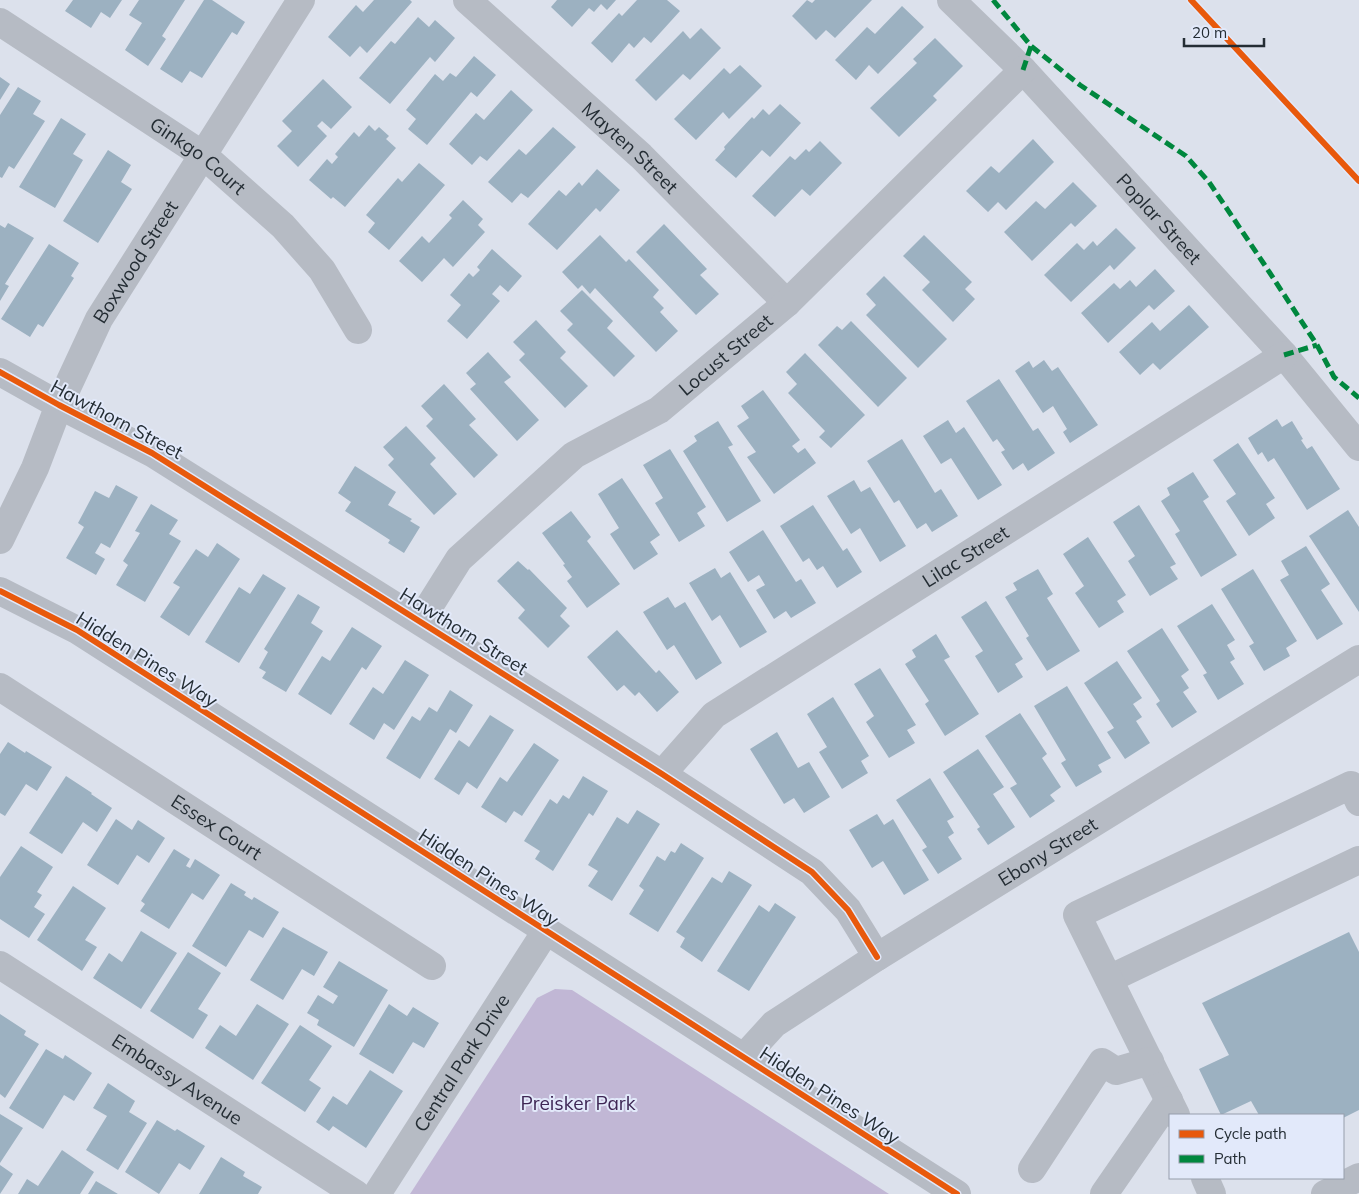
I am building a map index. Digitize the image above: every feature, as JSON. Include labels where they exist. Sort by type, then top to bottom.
[{"type":"street","name":"Boxwood Street","points":[[0,540],[35,468],[58,405],[99,319],[301,0]]},
{"type":"street","name":"Mayten Street","points":[[467,0],[641,156],[787,303]]},
{"type":"street","name":"Poplar Street","points":[[951,0],[1023,70],[1284,356],[1359,447]]},
{"type":"street","name":"Ginkgo Court","points":[[0,22],[203,155],[283,226],[322,270],[358,330]]},
{"type":"street","name":"Locust Street","points":[[420,621],[459,559],[574,455],[659,410],[787,303],[1023,70]]},
{"type":"street","name":"Lilac Street","points":[[662,774],[714,715],[1284,356]]},
{"type":"street","name":"Hawthorn Street","points":[[0,372],[58,405],[152,453],[662,774],[812,872],[848,910],[877,957]]},
{"type":"street","name":"Hidden Pines Way","points":[[0,591],[76,630],[958,1194]]},
{"type":"street","name":"Ebony Street","points":[[744,1057],[774,1024],[877,957],[1359,659]]},
{"type":"street","name":"Essex Court","points":[[0,687],[432,966]]},
{"type":"street","points":[[1104,1194],[1173,1108],[1077,916],[1351,786],[1359,802]]},
{"type":"street","points":[[1109,979],[1359,860]]},
{"type":"street","name":"Central Park Drive","points":[[377,1194],[546,931]]},
{"type":"street","name":"Embassy Avenue","points":[[0,965],[356,1194]]},
{"type":"street","points":[[1032,1169],[1102,1062],[1116,1071],[1150,1062]]},
{"type":"street","points":[[1325,1194],[1359,1177]]},
{"type":"street","points":[[1205,1179],[1212,1194]]},
{"type":"green space","name":"Preisker Park","points":[[555,989],[572,990],[889,1194],[410,1194],[537,998]]},
{"type":"building","points":[[73,0],[122,0],[110,18],[101,12],[91,28],[65,11]]},
{"type":"building","points":[[139,0],[185,0],[162,36],[166,39],[148,66],[125,50],[142,23],[129,15]]},
{"type":"building","points":[[204,0],[212,0],[245,22],[237,35],[232,32],[202,78],[190,71],[182,83],[160,69]]},
{"type":"building","points":[[374,0],[410,0],[412,2],[367,53],[360,46],[350,57],[328,37],[356,5],[363,12]]},
{"type":"building","points":[[557,0],[616,0],[607,10],[601,4],[594,12],[589,8],[572,27],[551,7]]},
{"type":"building","points":[[637,0],[667,0],[680,11],[651,43],[644,37],[634,48],[629,43],[612,63],[591,43],[619,13],[622,16]]},
{"type":"building","points":[[807,0],[812,3],[815,0],[872,0],[835,38],[826,30],[816,40],[792,16]]},
{"type":"building","points":[[902,6],[924,27],[878,74],[869,65],[856,80],[835,60],[867,27],[875,34]]},
{"type":"building","points":[[418,17],[429,27],[435,20],[455,38],[435,62],[430,57],[390,104],[359,78],[391,41],[395,44]]},
{"type":"building","points":[[701,28],[721,48],[690,80],[683,74],[656,101],[635,80],[683,31],[690,39]]},
{"type":"building","points":[[935,38],[963,66],[933,96],[937,100],[899,137],[870,108],[917,63],[913,59]]},
{"type":"building","points":[[474,56],[496,75],[477,97],[471,92],[427,145],[408,129],[416,119],[406,110],[435,74],[443,81],[450,73],[456,77]]},
{"type":"building","points":[[740,65],[762,86],[729,119],[723,112],[696,140],[674,119],[724,68],[730,74]]},
{"type":"building","points":[[0,77],[10,84],[0,100]]},
{"type":"building","points":[[323,79],[352,107],[331,129],[322,121],[317,126],[327,136],[298,167],[277,146],[292,131],[282,121]]},
{"type":"building","points":[[18,87],[41,101],[33,114],[45,121],[14,169],[9,166],[2,178],[0,177],[0,115]]},
{"type":"building","points":[[511,90],[533,110],[487,161],[480,156],[472,165],[449,144],[476,113],[484,120]]},
{"type":"building","points":[[780,104],[801,123],[770,157],[762,150],[736,178],[715,160],[725,149],[724,147],[752,117],[754,119],[763,109],[769,115]]},
{"type":"building","points":[[61,118],[86,134],[73,154],[83,160],[55,208],[19,187]]},
{"type":"building","points":[[369,125],[375,131],[379,127],[389,136],[386,139],[396,148],[345,207],[333,197],[331,199],[309,180],[327,159],[332,164],[338,157],[335,154],[354,132],[359,137]]},
{"type":"building","points":[[553,127],[576,147],[528,198],[521,193],[512,203],[488,182],[519,149],[526,155]]},
{"type":"building","points":[[1033,139],[1054,162],[1006,210],[998,202],[988,212],[966,191],[991,166],[999,173]]},
{"type":"building","points":[[820,141],[842,163],[810,196],[802,189],[775,217],[752,196],[790,156],[795,160],[806,149],[809,152]]},
{"type":"building","points":[[108,150],[131,165],[121,182],[132,189],[98,243],[63,221]]},
{"type":"building","points":[[419,163],[445,185],[389,250],[368,232],[375,223],[366,215],[398,178],[402,182]]},
{"type":"building","points":[[597,169],[620,190],[600,212],[596,208],[557,250],[528,224],[559,190],[566,196],[579,182],[582,186]]},
{"type":"building","points":[[1073,182],[1097,206],[1075,227],[1071,223],[1032,261],[1004,232],[1036,201],[1045,209]]},
{"type":"building","points":[[463,200],[483,219],[478,225],[485,232],[453,267],[444,258],[422,282],[399,261],[422,236],[429,243],[452,218],[449,215]]},
{"type":"building","points":[[8,223],[34,238],[5,284],[9,286],[0,301],[0,225],[5,228]]},
{"type":"building","points":[[664,224],[707,269],[700,275],[719,294],[696,315],[636,252]]},
{"type":"building","points":[[1116,228],[1136,248],[1114,270],[1110,265],[1071,302],[1044,275],[1077,243],[1084,250],[1093,241],[1097,246]]},
{"type":"building","points":[[600,235],[626,262],[629,259],[659,290],[653,297],[664,308],[660,312],[678,331],[656,352],[595,288],[590,294],[582,285],[578,289],[562,272]]},
{"type":"building","points":[[924,235],[972,282],[965,289],[975,299],[953,322],[922,290],[930,282],[903,256]]},
{"type":"building","points":[[49,244],[79,263],[71,276],[74,278],[43,327],[38,324],[30,337],[1,319]]},
{"type":"building","points":[[492,249],[522,276],[508,292],[500,285],[492,294],[500,301],[467,339],[447,321],[461,305],[450,295],[469,273],[473,277],[480,270],[477,267]]},
{"type":"building","points":[[1155,269],[1175,291],[1154,310],[1149,305],[1108,343],[1081,313],[1114,283],[1120,289],[1130,280],[1136,287]]},
{"type":"building","points":[[884,276],[947,339],[918,368],[866,315],[876,305],[866,294]]},
{"type":"building","points":[[582,290],[613,321],[607,328],[635,356],[614,377],[567,330],[573,324],[560,311]]},
{"type":"building","points":[[1189,305],[1209,327],[1160,370],[1153,363],[1140,375],[1119,352],[1152,322],[1160,331]]},
{"type":"building","points":[[536,320],[566,352],[560,358],[588,386],[565,408],[519,360],[525,354],[513,342]]},
{"type":"building","points":[[851,321],[907,378],[878,407],[818,345],[837,326],[842,330]]},
{"type":"building","points":[[488,352],[511,377],[504,382],[539,420],[517,441],[470,389],[476,384],[466,373]]},
{"type":"building","points":[[805,353],[865,415],[831,448],[819,437],[825,431],[788,393],[797,384],[786,372]]},
{"type":"building","points":[[1044,360],[1052,371],[1058,367],[1098,425],[1070,443],[1063,432],[1067,429],[1053,406],[1043,413],[1015,371],[1029,361],[1033,368]]},
{"type":"building","points":[[999,379],[1033,431],[1038,428],[1055,453],[1028,471],[1023,463],[1013,470],[1001,452],[1005,450],[997,439],[993,442],[966,401]]},
{"type":"building","points":[[444,384],[476,419],[469,425],[498,455],[474,478],[426,426],[433,419],[421,406]]},
{"type":"building","points":[[763,390],[800,440],[792,446],[798,453],[805,448],[816,463],[774,494],[747,457],[756,452],[737,426],[749,418],[741,406]]},
{"type":"building","points":[[1277,419],[1282,427],[1292,421],[1307,449],[1312,446],[1340,489],[1307,510],[1274,458],[1268,462],[1262,452],[1258,455],[1248,438]]},
{"type":"building","points":[[948,420],[956,433],[964,427],[1002,485],[978,500],[951,458],[941,464],[923,436]]},
{"type":"building","points":[[718,421],[733,445],[728,447],[761,501],[727,522],[683,451],[697,441],[694,436]]},
{"type":"building","points":[[406,426],[436,458],[430,464],[457,494],[434,515],[388,465],[394,459],[383,447]]},
{"type":"building","points":[[902,439],[935,493],[941,489],[958,516],[932,532],[926,523],[917,529],[899,500],[894,503],[867,461]]},
{"type":"building","points":[[1238,443],[1275,498],[1266,504],[1275,518],[1249,536],[1226,501],[1236,494],[1213,460]]},
{"type":"building","points":[[670,449],[706,507],[697,513],[705,526],[679,542],[655,503],[663,498],[643,465]]},
{"type":"building","points":[[355,466],[396,492],[388,505],[412,519],[410,521],[420,527],[404,553],[388,543],[390,540],[345,511],[351,502],[338,493]]},
{"type":"building","points":[[1193,472],[1209,497],[1203,501],[1237,555],[1201,577],[1175,534],[1180,531],[1161,501],[1170,495],[1167,488]]},
{"type":"building","points":[[622,478],[660,535],[650,542],[658,554],[634,570],[610,534],[619,528],[598,494]]},
{"type":"building","points":[[854,480],[861,492],[870,487],[906,546],[880,562],[860,528],[851,534],[827,496]]},
{"type":"building","points":[[116,485],[138,497],[110,548],[101,543],[95,553],[105,559],[96,575],[66,558],[84,527],[78,523],[95,491],[109,498]]},
{"type":"building","points":[[151,504],[178,520],[169,534],[181,541],[145,602],[116,585],[128,565],[123,561],[140,533],[135,531]]},
{"type":"building","points":[[813,505],[843,551],[847,548],[862,572],[837,588],[823,566],[817,570],[809,558],[803,562],[780,526]]},
{"type":"building","points":[[1139,505],[1176,564],[1170,567],[1178,579],[1150,596],[1128,561],[1135,556],[1113,522]]},
{"type":"building","points":[[1348,510],[1359,527],[1359,612],[1309,536]]},
{"type":"building","points":[[571,511],[591,537],[587,541],[620,584],[587,608],[567,581],[572,577],[563,565],[565,564],[542,533]]},
{"type":"building","points":[[763,530],[796,582],[801,579],[816,603],[791,618],[786,611],[774,619],[756,590],[765,585],[759,575],[748,582],[729,552]]},
{"type":"building","points":[[1088,537],[1126,595],[1117,601],[1124,612],[1099,628],[1075,593],[1084,586],[1063,554]]},
{"type":"building","points":[[217,543],[240,559],[189,636],[160,617],[180,587],[173,583],[196,549],[208,557]]},
{"type":"building","points":[[1306,546],[1330,584],[1321,590],[1343,624],[1317,640],[1280,580],[1289,575],[1281,561]]},
{"type":"building","points":[[518,561],[529,569],[567,608],[560,616],[570,626],[548,648],[518,618],[525,610],[497,581]]},
{"type":"building","points":[[715,568],[721,578],[730,572],[767,632],[740,648],[720,615],[712,621],[689,583]]},
{"type":"building","points":[[1038,569],[1053,594],[1047,598],[1080,651],[1047,671],[1026,638],[1029,636],[1005,597],[1017,590],[1013,583]]},
{"type":"building","points":[[1253,569],[1297,641],[1286,648],[1290,656],[1264,671],[1249,646],[1254,643],[1221,589]]},
{"type":"building","points":[[263,574],[286,588],[239,663],[205,642],[239,587],[250,594]]},
{"type":"building","points":[[298,594],[320,607],[311,623],[323,631],[286,692],[262,678],[266,672],[259,668],[268,652],[264,649]]},
{"type":"building","points":[[668,597],[675,608],[685,602],[722,663],[696,680],[674,645],[667,650],[643,612]]},
{"type":"building","points":[[986,601],[1023,659],[1015,664],[1023,677],[998,693],[975,656],[983,651],[961,617]]},
{"type":"building","points":[[1212,604],[1235,640],[1227,645],[1235,659],[1230,662],[1244,684],[1218,700],[1203,675],[1207,673],[1177,626]]},
{"type":"building","points":[[352,627],[382,646],[366,670],[362,667],[331,715],[298,694],[322,656],[330,661]]},
{"type":"building","points":[[1162,628],[1189,670],[1181,676],[1189,688],[1183,692],[1197,712],[1172,728],[1156,704],[1160,701],[1127,651]]},
{"type":"building","points":[[617,630],[656,673],[659,670],[679,692],[657,712],[639,692],[635,696],[624,685],[617,691],[587,657]]},
{"type":"building","points":[[936,634],[950,657],[944,660],[979,714],[945,736],[925,704],[929,701],[905,664],[916,657],[912,650]]},
{"type":"building","points":[[405,660],[429,675],[394,730],[384,723],[374,740],[349,724],[373,687],[383,694]]},
{"type":"building","points":[[1117,661],[1142,698],[1133,704],[1142,717],[1136,721],[1150,743],[1125,759],[1107,732],[1114,728],[1084,683]]},
{"type":"building","points":[[880,668],[916,725],[907,730],[915,743],[889,758],[866,722],[874,716],[854,684]]},
{"type":"building","points":[[1067,686],[1111,758],[1098,765],[1102,772],[1076,787],[1061,763],[1066,760],[1034,706]]},
{"type":"building","points":[[450,690],[473,705],[456,733],[450,729],[420,779],[386,758],[412,716],[420,721],[429,707],[437,712]]},
{"type":"building","points":[[833,697],[869,756],[861,761],[868,773],[842,789],[819,752],[827,747],[807,714]]},
{"type":"building","points":[[1020,713],[1047,754],[1042,758],[1061,787],[1050,795],[1055,801],[1030,818],[1010,788],[1017,784],[985,736]]},
{"type":"building","points":[[490,715],[514,730],[477,789],[467,782],[459,795],[434,779],[459,740],[469,747]]},
{"type":"building","points":[[777,732],[798,768],[809,762],[830,797],[804,813],[794,798],[784,804],[750,749]]},
{"type":"building","points":[[8,742],[52,767],[37,791],[26,784],[5,816],[0,813],[0,754]]},
{"type":"building","points":[[534,743],[559,760],[522,816],[514,811],[506,823],[481,807],[500,777],[507,782]]},
{"type":"building","points":[[978,749],[1004,787],[993,794],[1015,827],[988,845],[977,829],[980,827],[943,772]]},
{"type":"building","points":[[66,776],[112,808],[97,832],[83,822],[62,854],[29,833]]},
{"type":"building","points":[[583,776],[608,791],[593,816],[589,813],[553,871],[535,859],[540,851],[524,841],[550,799],[557,804],[563,795],[569,799]]},
{"type":"building","points":[[930,778],[954,817],[947,821],[954,833],[948,837],[962,859],[938,874],[922,850],[927,847],[896,800]]},
{"type":"building","points":[[637,810],[660,824],[612,901],[588,886],[598,871],[588,865],[617,817],[628,824]]},
{"type":"building","points":[[877,814],[884,825],[893,819],[929,880],[904,895],[883,861],[872,868],[849,830]]},
{"type":"building","points":[[116,819],[132,830],[138,820],[165,838],[149,863],[137,855],[118,885],[87,865]]},
{"type":"building","points":[[681,843],[704,858],[658,932],[629,914],[644,890],[639,886],[657,856],[665,861],[671,851],[675,853]]},
{"type":"building","points":[[21,846],[53,867],[37,892],[42,895],[34,907],[45,914],[29,938],[0,919],[0,877]]},
{"type":"building","points":[[174,849],[190,859],[186,866],[190,868],[195,859],[220,875],[203,900],[192,893],[169,929],[140,911],[145,904],[141,901]]},
{"type":"building","points":[[729,871],[752,885],[702,962],[680,947],[685,938],[676,932],[712,877],[722,883]]},
{"type":"building","points":[[231,883],[246,892],[244,895],[252,900],[254,897],[279,912],[263,938],[249,930],[226,967],[192,946]]},
{"type":"building","points":[[73,886],[106,908],[85,940],[97,947],[82,971],[37,940]]},
{"type":"building","points":[[775,903],[796,917],[749,991],[717,971],[759,905],[769,912]]},
{"type":"building","points":[[283,927],[328,952],[314,976],[302,969],[283,1000],[250,980]]},
{"type":"building","points":[[141,931],[177,953],[141,1009],[93,978],[109,953],[122,962]]},
{"type":"building","points":[[1349,932],[1359,952],[1359,1110],[1344,1118],[1344,1114],[1258,1114],[1251,1101],[1221,1114],[1199,1069],[1229,1055],[1202,1003]]},
{"type":"building","points":[[188,952],[221,973],[198,1009],[208,1015],[193,1039],[150,1011]]},
{"type":"building","points":[[339,961],[388,990],[354,1047],[317,1025],[319,1020],[307,1013],[318,995],[333,1004],[338,996],[323,987]]},
{"type":"building","points":[[257,1004],[289,1024],[253,1080],[205,1048],[220,1025],[236,1036]]},
{"type":"building","points":[[389,1004],[407,1016],[413,1007],[439,1023],[424,1048],[413,1042],[393,1074],[359,1054]]},
{"type":"building","points":[[0,1014],[26,1031],[24,1035],[39,1044],[5,1098],[0,1094]]},
{"type":"building","points":[[300,1025],[332,1046],[309,1080],[321,1088],[305,1112],[261,1083]]},
{"type":"building","points":[[46,1049],[63,1059],[65,1055],[92,1073],[74,1101],[64,1095],[43,1129],[9,1108]]},
{"type":"building","points":[[370,1070],[403,1091],[366,1148],[333,1126],[329,1131],[316,1122],[333,1096],[347,1105]]},
{"type":"building","points":[[108,1083],[135,1101],[129,1112],[147,1123],[118,1170],[86,1150],[107,1116],[93,1108]]},
{"type":"building","points":[[0,1114],[23,1128],[0,1163]]},
{"type":"building","points":[[157,1120],[175,1131],[177,1129],[205,1146],[190,1170],[179,1163],[159,1194],[125,1172]]},
{"type":"building","points":[[62,1150],[94,1172],[80,1194],[18,1194],[27,1179],[38,1186]]},
{"type":"building","points":[[221,1157],[245,1172],[243,1176],[262,1187],[258,1194],[199,1194]]},
{"type":"building","points":[[0,1165],[13,1174],[0,1194]]},
{"type":"building","points":[[96,1181],[118,1194],[88,1194]]},
{"type":"marked path","points":[[993,0],[1031,46],[1080,85],[1186,156],[1209,182],[1264,264],[1317,345],[1334,377],[1359,398]]},
{"type":"marked path","points":[[1023,70],[1031,46]]},
{"type":"marked path","points":[[1284,355],[1317,345]]},
{"type":"cycle path","points":[[1191,0],[1359,181]]},
{"type":"cycle path","points":[[0,372],[152,453],[662,774],[812,872],[848,910],[877,957]]},
{"type":"cycle path","points":[[0,591],[77,630],[957,1194]]}]
